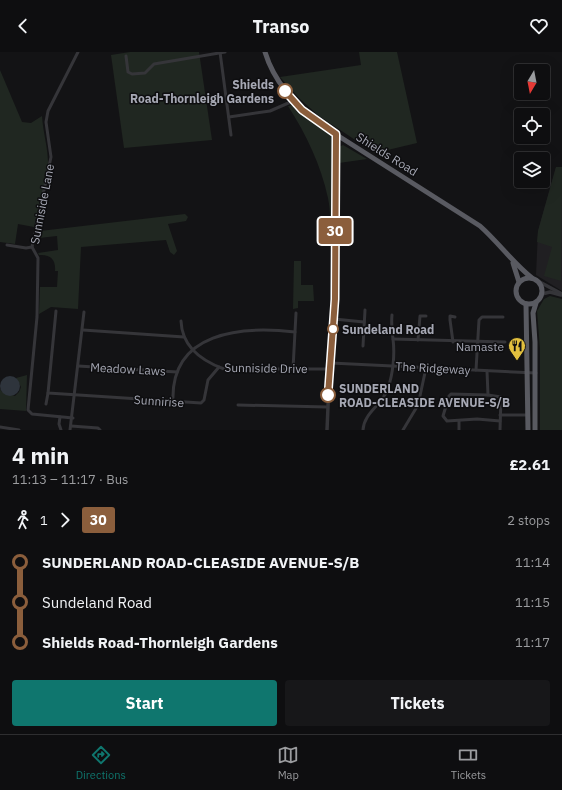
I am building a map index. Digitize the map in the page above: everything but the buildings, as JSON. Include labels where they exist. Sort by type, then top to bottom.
[{"type":"highway","name":"Shields Road","points":[[266,52],[275,74],[293,101],[318,123],[480,226],[496,241],[512,260],[534,279]]},
{"type":"highway","name":"Shields Road","points":[[512,260],[520,282]]},
{"type":"highway","points":[[535,430],[536,374],[533,313],[536,302],[542,294],[541,286],[534,279],[525,278],[520,282],[516,290],[516,295],[518,299],[526,304],[536,302]]},
{"type":"highway","points":[[526,304],[528,430]]},
{"type":"street","name":"Sunniside Lane","points":[[73,418],[32,414],[28,410],[37,316],[38,258],[32,247],[51,157],[46,122],[48,111],[78,52]]},
{"type":"street","points":[[220,52],[231,136]]},
{"type":"street","points":[[126,56],[130,73],[145,73],[154,64],[225,52]]},
{"type":"street","points":[[229,117],[270,111],[293,101]]},
{"type":"street","points":[[327,430],[327,407],[334,319],[336,134]]},
{"type":"street","points":[[7,245],[26,248],[32,247]]},
{"type":"street","points":[[534,279],[562,295]]},
{"type":"street","points":[[542,294],[550,292],[562,295]]},
{"type":"street","points":[[363,346],[365,310]]},
{"type":"street","points":[[46,404],[56,311]]},
{"type":"street","points":[[84,312],[71,428],[98,428],[100,430]]},
{"type":"street","points":[[293,369],[296,313]]},
{"type":"street","points":[[363,430],[366,417],[384,398],[388,390],[392,366],[393,339],[390,328],[392,315]]},
{"type":"street","points":[[418,340],[420,316],[426,316]]},
{"type":"street","points":[[453,342],[450,316],[455,317]]},
{"type":"street","points":[[476,370],[479,320],[482,317],[503,317]]},
{"type":"street","points":[[334,319],[364,322]]},
{"type":"street","name":"Sunniside Drive","points":[[181,321],[184,337],[193,350],[209,363],[219,367],[235,370],[330,369]]},
{"type":"street","points":[[83,330],[184,337]]},
{"type":"street","points":[[173,402],[173,392],[177,372],[186,356],[201,343],[222,334],[278,330],[295,332]]},
{"type":"street","points":[[393,339],[453,342],[505,342]]},
{"type":"street","name":"The Ridgeway","points":[[331,363],[536,374]]},
{"type":"street","name":"Meadow Laws","points":[[78,366],[177,372]]},
{"type":"street","name":"Sunnirise","points":[[48,393],[75,396],[201,403],[204,400],[208,380],[219,367]]},
{"type":"street","points":[[403,430],[418,404],[426,368]]},
{"type":"street","points":[[460,370],[460,375]]},
{"type":"street","points":[[487,371],[488,395]]},
{"type":"street","points":[[500,421],[477,419],[447,421],[443,416],[451,394],[488,395],[501,397],[500,430]]},
{"type":"street","points":[[238,405],[327,407]]},
{"type":"street","points":[[500,415],[528,415]]},
{"type":"street","points":[[60,417],[58,424],[61,430]]},
{"type":"street","points":[[459,421],[459,430]]},
{"type":"street","points":[[0,427],[19,430]]},
{"type":"shaded area","points":[[130,52],[199,52],[212,140],[124,148],[111,55]]},
{"type":"shaded area","points":[[359,52],[397,52],[417,143],[375,153],[319,116],[300,99],[280,77],[361,65]]},
{"type":"shaded area","points":[[0,70],[22,122],[31,123],[42,116],[48,157],[46,178],[34,227],[18,224],[15,244],[0,242]]},
{"type":"shaded area","points":[[293,105],[332,137],[333,201],[331,244],[330,209],[325,186],[312,150],[288,106]]},
{"type":"shaded area","points":[[343,145],[367,159],[339,163],[339,147]]},
{"type":"shaded area","points":[[556,167],[562,167],[562,291],[536,275],[538,231]]},
{"type":"shaded area","points":[[556,167],[562,167],[561,281],[544,276],[552,247],[537,242],[538,231]]},
{"type":"shaded area","points":[[185,214],[188,217],[186,221],[168,224],[177,251],[174,255],[170,252],[166,240],[81,247],[78,309],[51,307],[39,314],[40,287],[57,287],[58,271],[55,271],[55,264],[52,258],[39,255],[38,253],[58,250],[57,236],[39,238],[40,231]]},
{"type":"shaded area","points":[[294,261],[301,261],[301,285],[313,285],[314,301],[298,301],[298,308],[293,309]]},
{"type":"shaded area","points":[[550,296],[562,299],[562,430],[540,430],[540,349],[537,311],[544,299]]},
{"type":"shaded area","points":[[27,375],[26,411],[0,409],[0,388],[1,391],[15,396],[21,387],[16,378]]},
{"type":"shaded area","points":[[6,376],[14,376],[20,382],[20,390],[14,396],[6,396],[0,390],[0,382]]},
{"type":"bus line","name":"30","points":[[285,91],[302,110],[318,123],[336,134],[336,280],[328,395]]},
{"type":"place","name":"Shields Road-Thornleigh Gardens","points":[[285,91]]},
{"type":"place","name":"Sundeland Road","points":[[333,329]]},
{"type":"place","name":"Namaste","points":[[517,361]]},
{"type":"place","name":"SUNDERLAND ROAD-CLEASIDE AVENUE-S/B","points":[[328,395]]}]
